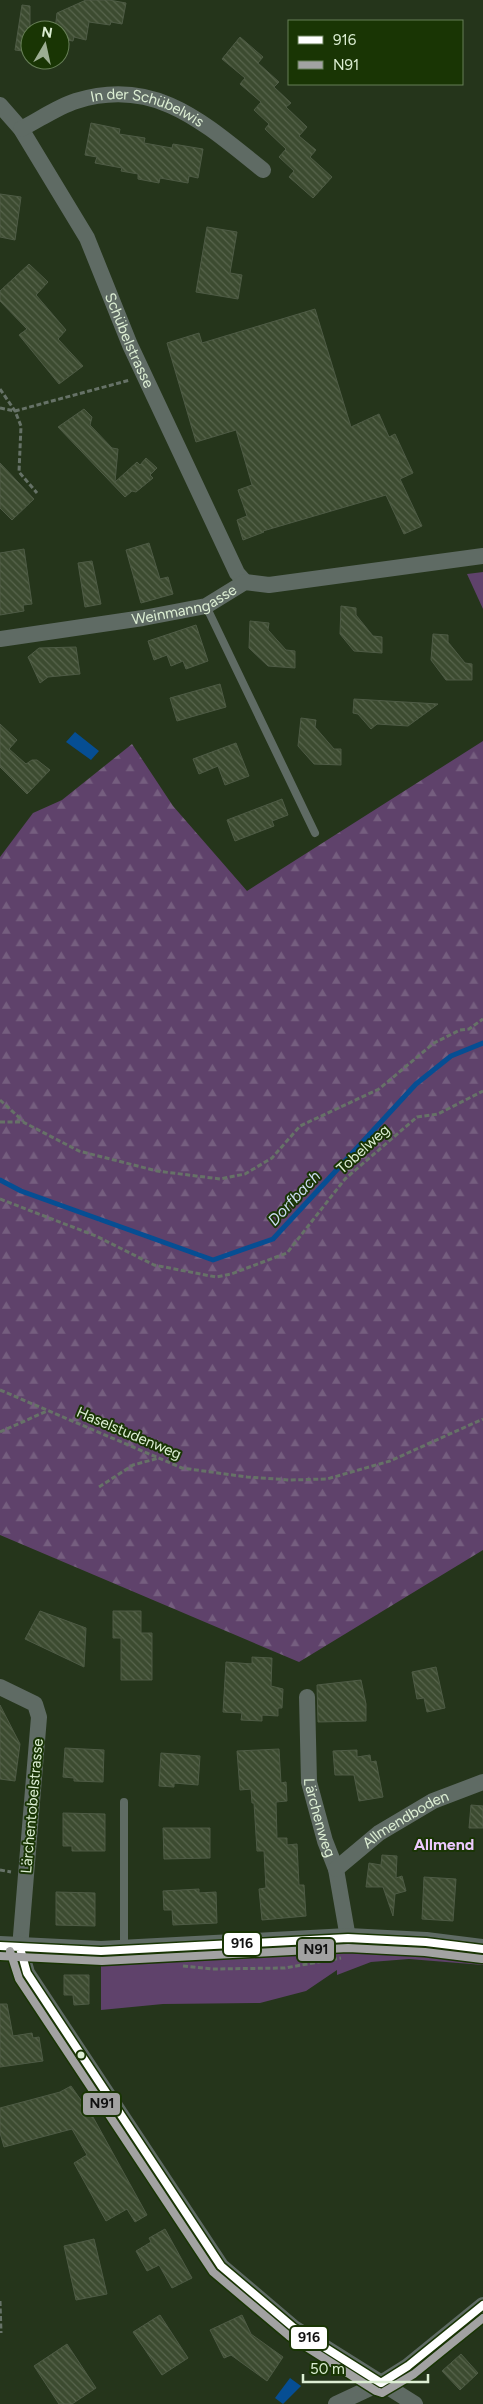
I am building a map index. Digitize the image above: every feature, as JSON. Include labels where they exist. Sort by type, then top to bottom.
[{"type":"street","name":"In der Schübelwis","points":[[21,129],[75,102],[116,93],[152,98],[195,117],[263,170]]},
{"type":"street","name":"Schübelstrasse","points":[[0,105],[21,129],[88,238],[145,376],[237,573],[246,582]]},
{"type":"street","name":"Weinmanngasse","points":[[0,639],[143,618],[206,606],[246,582],[269,584],[483,556]]},
{"type":"street","name":"Lärchentobelstrasse","points":[[0,1687],[35,1704],[39,1717],[20,1948],[26,1973],[221,2266],[294,2328],[415,2404]]},
{"type":"street","name":"Lärchenweg","points":[[307,1697],[309,1782],[325,1841],[336,1869],[348,1938]]},
{"type":"street","name":"Allmendboden","points":[[336,1869],[380,1832],[433,1801],[483,1782]]},
{"type":"street","points":[[0,1946],[124,1950],[348,1938],[426,1942],[483,1948]]},
{"type":"street","points":[[336,2404],[381,2382],[408,2366],[483,2305]]},
{"type":"lane","points":[[206,606],[315,833]]},
{"type":"lane","points":[[124,1802],[124,1950]]},
{"type":"path","points":[[0,408],[15,411],[145,376]]},
{"type":"path","points":[[0,389],[15,411],[20,426],[19,472],[36,493]]},
{"type":"path","points":[[0,1100],[23,1122],[79,1151],[156,1171],[220,1179],[245,1174],[272,1158],[300,1126],[379,1089],[434,1043],[460,1030],[469,1029],[483,1019]]},
{"type":"path","name":"Tobelweg","points":[[0,1199],[96,1236],[154,1265],[216,1277],[231,1274],[287,1254],[345,1179],[417,1117],[438,1114],[483,1091]]},
{"type":"path","points":[[0,1122],[23,1122]]},
{"type":"path","name":"Haselstudenweg","points":[[0,1390],[182,1468],[247,1477],[290,1480],[327,1479],[390,1461],[483,1419]]},
{"type":"path","points":[[0,1432],[48,1411]]},
{"type":"path","points":[[99,1487],[133,1465],[159,1458]]},
{"type":"path","points":[[212,1969],[285,1968]]},
{"type":"path","points":[[0,2301],[1,2333]]},
{"type":"green space","points":[[483,572],[483,609],[467,574]]},
{"type":"green space","points":[[483,741],[483,1550],[299,1662],[0,1535],[0,857],[33,813],[62,800],[132,744],[173,806],[247,891]]},
{"type":"green space","points":[[347,1947],[483,1957],[483,1965],[409,1959],[371,1962],[337,1975],[337,1970],[306,1991],[260,2003],[163,2004],[101,2010],[101,1951]]},
{"type":"water","points":[[75,732],[99,751],[91,760],[66,742]]},
{"type":"water","points":[[290,2378],[301,2386],[283,2404],[275,2398]]},
{"type":"building","points":[[86,0],[109,0],[126,3],[122,24],[111,22],[110,25],[89,22],[86,40],[74,37],[73,41],[70,41],[70,20],[56,20],[57,13]]},
{"type":"building","points":[[22,5],[30,6],[30,20],[20,20],[20,51],[15,50]]},
{"type":"building","points":[[240,37],[263,57],[258,63],[279,82],[274,87],[291,103],[286,107],[307,127],[299,136],[316,150],[310,157],[332,177],[313,198],[289,177],[294,171],[279,157],[286,149],[265,129],[269,124],[254,110],[261,102],[240,84],[245,78],[222,59]]},
{"type":"building","points":[[91,123],[120,129],[119,134],[145,138],[144,143],[172,148],[173,144],[203,149],[198,178],[189,176],[188,183],[160,178],[159,183],[138,179],[138,174],[121,171],[122,168],[95,163],[97,157],[85,155]]},
{"type":"building","points":[[0,194],[21,197],[15,240],[0,237]]},
{"type":"building","points":[[207,227],[237,232],[230,273],[242,275],[238,299],[196,292]]},
{"type":"building","points":[[29,264],[48,282],[36,295],[66,330],[58,339],[83,366],[59,384],[19,335],[27,329],[0,301],[0,291]]},
{"type":"building","points":[[315,309],[351,427],[379,414],[389,437],[395,434],[413,473],[400,479],[422,526],[404,534],[386,495],[263,531],[243,540],[237,520],[247,516],[238,490],[252,485],[236,430],[196,442],[167,343],[199,333],[202,343]]},
{"type":"building","points":[[84,409],[92,417],[90,425],[112,448],[118,449],[115,482],[137,462],[140,465],[146,458],[157,468],[150,475],[153,478],[136,492],[132,491],[125,497],[58,427]]},
{"type":"building","points":[[0,463],[34,499],[12,520],[0,508]]},
{"type":"building","points":[[149,543],[160,579],[168,577],[173,594],[141,603],[126,550]]},
{"type":"building","points":[[24,549],[32,604],[23,605],[24,611],[0,615],[0,553]]},
{"type":"building","points":[[92,561],[101,604],[85,607],[78,563]]},
{"type":"building","points":[[341,606],[356,608],[356,615],[373,636],[382,637],[382,653],[354,651],[340,634]]},
{"type":"building","points":[[250,621],[269,623],[268,630],[286,650],[295,651],[295,668],[268,666],[249,648]]},
{"type":"building","points":[[196,625],[208,661],[186,669],[183,661],[171,666],[167,655],[154,660],[148,641]]},
{"type":"building","points":[[433,634],[448,635],[448,642],[465,663],[472,664],[472,680],[446,680],[431,660]]},
{"type":"building","points":[[76,647],[80,674],[48,677],[40,683],[28,657],[39,648]]},
{"type":"building","points":[[220,684],[226,707],[177,721],[170,698]]},
{"type":"building","points":[[354,699],[438,704],[408,726],[377,724],[371,729],[358,714],[353,713]]},
{"type":"building","points":[[301,718],[316,720],[315,727],[334,749],[341,749],[341,765],[314,764],[298,746]]},
{"type":"building","points":[[0,724],[17,740],[9,749],[26,764],[32,760],[37,760],[50,770],[27,794],[0,767]]},
{"type":"building","points":[[236,743],[249,776],[225,785],[218,766],[199,774],[193,759]]},
{"type":"building","points":[[282,799],[288,815],[272,821],[274,826],[235,841],[227,820]]},
{"type":"building","points":[[40,1611],[86,1628],[84,1667],[25,1639]]},
{"type":"building","points":[[113,1611],[141,1611],[141,1633],[152,1633],[152,1680],[121,1680],[121,1638],[113,1638]]},
{"type":"building","points":[[252,1657],[272,1658],[271,1686],[283,1689],[282,1708],[278,1708],[278,1716],[262,1715],[262,1721],[241,1720],[242,1713],[223,1712],[226,1662],[252,1664]]},
{"type":"building","points":[[436,1667],[445,1708],[427,1712],[424,1698],[417,1699],[412,1672]]},
{"type":"building","points":[[361,1680],[366,1704],[366,1721],[318,1722],[317,1685]]},
{"type":"building","points":[[0,1705],[20,1744],[15,1781],[0,1779]]},
{"type":"building","points":[[65,1748],[104,1750],[103,1782],[74,1781],[74,1778],[63,1777]]},
{"type":"building","points":[[279,1749],[281,1783],[286,1782],[287,1801],[276,1802],[277,1838],[287,1838],[287,1845],[297,1844],[299,1885],[304,1885],[306,1916],[262,1920],[259,1889],[266,1888],[264,1851],[257,1851],[254,1803],[252,1803],[251,1789],[240,1790],[237,1751]]},
{"type":"building","points":[[357,1750],[357,1757],[370,1755],[371,1762],[376,1761],[383,1797],[359,1801],[354,1775],[335,1775],[333,1751]]},
{"type":"building","points":[[161,1753],[200,1756],[198,1785],[174,1783],[174,1787],[159,1786]]},
{"type":"building","points":[[471,1805],[483,1806],[483,1828],[469,1828]]},
{"type":"building","points":[[63,1813],[105,1814],[105,1851],[72,1851],[72,1846],[63,1846]]},
{"type":"building","points":[[163,1828],[210,1828],[210,1858],[164,1859]]},
{"type":"building","points":[[382,1855],[397,1856],[396,1878],[402,1876],[406,1891],[395,1894],[393,1916],[383,1887],[366,1887],[369,1863],[381,1865]]},
{"type":"building","points":[[424,1877],[456,1879],[453,1921],[422,1919]]},
{"type":"building","points":[[199,1889],[199,1893],[216,1892],[217,1923],[173,1925],[172,1910],[164,1910],[163,1891]]},
{"type":"building","points":[[56,1892],[95,1893],[95,1926],[56,1925]]},
{"type":"building","points":[[64,1975],[89,1975],[89,2004],[74,2005],[73,1995],[64,1995]]},
{"type":"building","points":[[0,2004],[7,2004],[13,2036],[32,2033],[33,2038],[39,2037],[43,2061],[0,2067]]},
{"type":"building","points":[[71,2086],[93,2117],[147,2215],[135,2222],[127,2209],[106,2221],[74,2163],[87,2155],[72,2129],[4,2147],[0,2133],[0,2108],[60,2092]]},
{"type":"building","points":[[165,2229],[192,2278],[172,2288],[159,2265],[147,2271],[136,2251],[151,2242],[149,2238]]},
{"type":"building","points":[[94,2239],[107,2294],[76,2300],[64,2246]]},
{"type":"building","points":[[160,2315],[188,2358],[162,2375],[133,2332]]},
{"type":"building","points":[[242,2315],[251,2334],[283,2357],[267,2381],[231,2355],[224,2358],[210,2330]]},
{"type":"building","points":[[67,2344],[96,2388],[72,2404],[59,2404],[34,2366]]},
{"type":"building","points":[[461,2354],[478,2373],[460,2390],[442,2371]]},
{"type":"waterway","name":"Dorfbach","points":[[0,1180],[21,1191],[213,1260],[273,1239],[416,1084],[451,1056],[483,1043]]},
{"type":"transit line","name":"916","points":[[0,1946],[101,1951],[348,1938],[426,1942],[483,1949]]},
{"type":"transit line","name":"916","points":[[20,1948],[27,1973],[221,2266],[294,2328],[381,2383],[408,2366],[483,2305]]},
{"type":"transit line","name":"N91","points":[[0,1956],[102,1961],[348,1948],[425,1952],[482,1959]]},
{"type":"transit line","name":"N91","points":[[10,1951],[19,1979],[213,2272],[289,2336],[382,2393],[414,2374],[483,2318]]},
{"type":"district","name":"Allmend","points":[[444,1844]]}]
